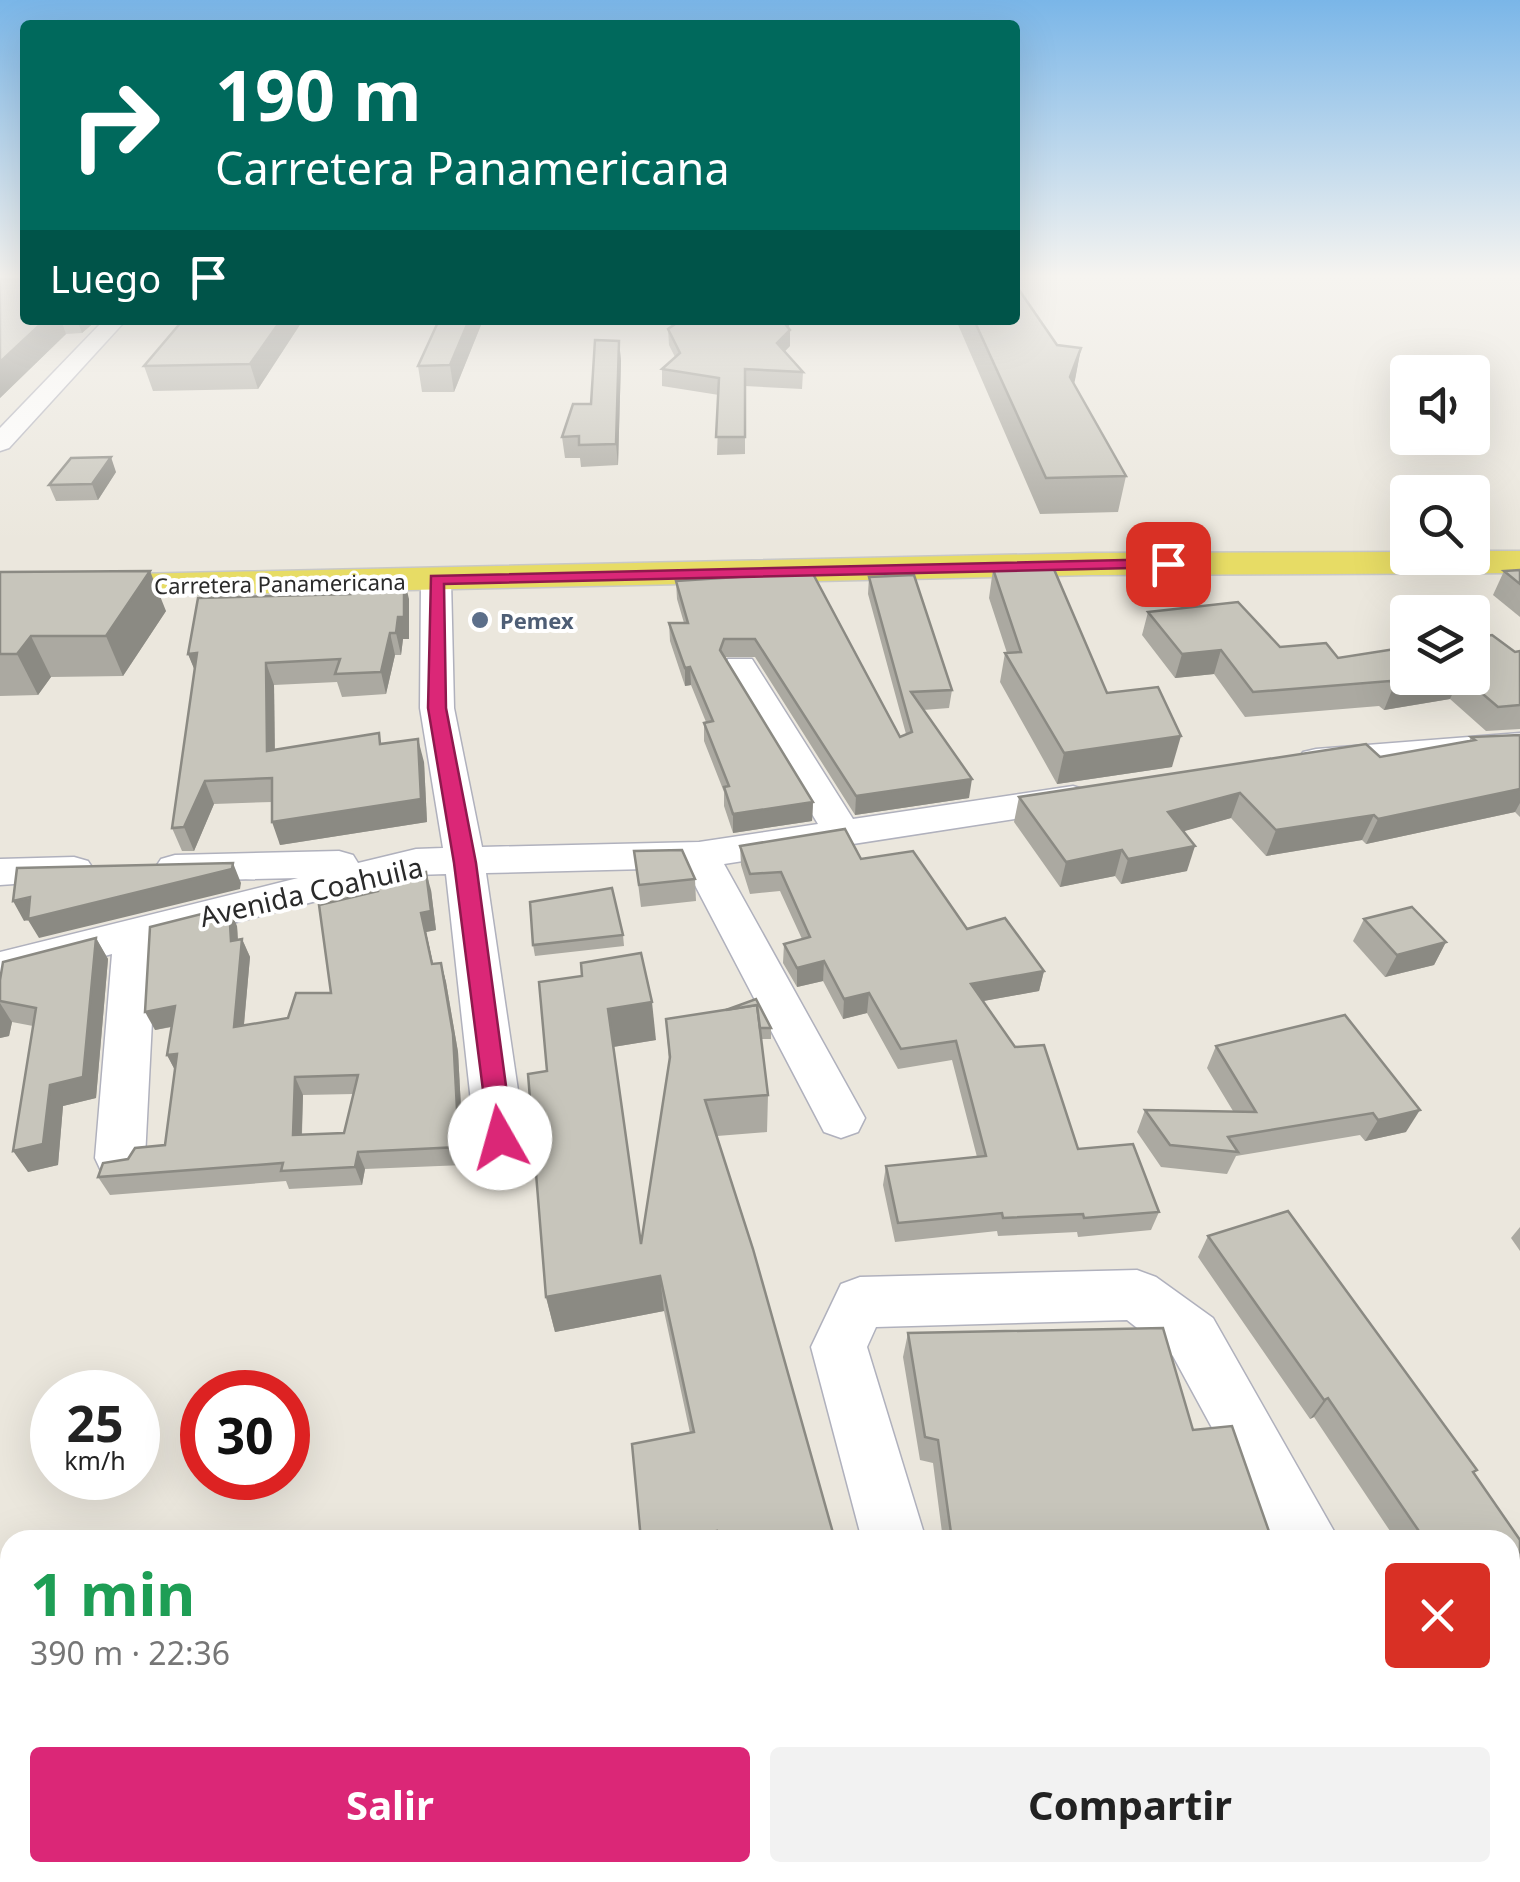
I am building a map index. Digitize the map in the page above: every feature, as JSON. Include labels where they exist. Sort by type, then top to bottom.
[{"type":"main road","points":[[1490,533],[1520,532]]},
{"type":"main road","name":"Carretera Panamericana","points":[[0,564],[600,558],[1390,536]]},
{"type":"main road","name":"Carretera Panamericana","points":[[0,588],[1090,564],[1520,562]]},
{"type":"street","points":[[0,443],[72,367]]},
{"type":"street","points":[[436,580],[437,708],[465,863],[500,1138]]},
{"type":"street","points":[[740,666],[843,834]]},
{"type":"street","points":[[1276,766],[1360,753],[1520,744]]},
{"type":"street","name":"Avenida Coahuila","points":[[0,968],[416,862],[699,855],[1108,792]]},
{"type":"street","points":[[699,855],[841,1118]]},
{"type":"street","points":[[0,872],[416,862]]},
{"type":"street","points":[[120,1158],[135,933]]},
{"type":"street","points":[[891,1530],[839,1347],[860,1302],[1136,1295],[1193,1337],[1301,1530]]},
{"type":"building","points":[[593,367],[618,367],[616,444],[579,445],[579,436],[562,437],[573,404],[591,404]]},
{"type":"building","points":[[798,367],[803,372],[745,369],[745,437],[716,437],[719,378],[662,369]]},
{"type":"building","points":[[995,367],[1074,367],[1070,377],[1126,476],[1046,478]]},
{"type":"building","points":[[111,457],[92,484],[49,485],[71,458]]},
{"type":"building","points":[[1053,567],[1107,693],[1158,687],[1181,736],[1064,753],[1005,653],[1021,652],[993,569]]},
{"type":"building","points":[[1520,570],[1520,584],[1504,571]]},
{"type":"building","points":[[150,571],[106,636],[31,636],[17,654],[0,654],[0,572]]},
{"type":"building","points":[[812,572],[900,737],[912,732],[869,577],[914,575],[952,690],[911,692],[972,779],[856,796],[755,639],[724,639],[720,650],[813,802],[733,814],[724,787],[729,786],[704,723],[713,721],[690,667],[685,668],[669,623],[688,623],[676,581]]},
{"type":"building","points":[[404,578],[404,617],[398,617],[396,633],[390,633],[381,672],[335,674],[340,659],[266,663],[267,751],[379,733],[380,744],[418,739],[421,799],[272,822],[272,778],[205,781],[184,827],[172,828],[197,653],[188,654],[198,598],[351,594],[354,587]]},
{"type":"building","points":[[1238,602],[1280,647],[1326,643],[1338,658],[1390,650],[1390,681],[1253,692],[1221,650],[1182,654],[1148,612]]},
{"type":"building","points":[[1490,635],[1515,652],[1520,651],[1520,705],[1498,707],[1484,695],[1490,695]]},
{"type":"building","points":[[1520,735],[1520,789],[1378,819],[1374,815],[1276,830],[1240,793],[1168,812],[1195,846],[1128,859],[1122,850],[1066,862],[1019,797],[1366,744],[1380,757],[1475,740],[1471,737]]},
{"type":"building","points":[[845,829],[861,859],[913,851],[967,929],[1005,918],[1044,971],[971,984],[1015,1047],[1044,1045],[1078,1149],[1133,1144],[1159,1212],[1084,1218],[1083,1214],[1003,1218],[1002,1213],[898,1223],[886,1166],[986,1156],[956,1041],[901,1049],[869,993],[844,999],[824,961],[797,968],[784,944],[810,937],[781,872],[750,874],[740,846]]},
{"type":"building","points":[[682,850],[695,879],[639,885],[634,851]]},
{"type":"building","points":[[233,863],[232,869],[28,919],[30,897],[13,901],[17,868]]},
{"type":"building","points":[[426,872],[431,911],[421,913],[432,964],[441,963],[453,1034],[459,1147],[358,1152],[355,1167],[281,1171],[283,1163],[98,1177],[103,1163],[128,1159],[135,1148],[165,1145],[177,1054],[167,1055],[175,1006],[145,1012],[150,927],[229,907],[231,941],[242,939],[234,1027],[288,1018],[296,993],[331,993],[319,905],[378,891],[377,881]],"holes":[[[358,1075],[344,1133],[293,1135],[295,1077]]]},
{"type":"building","points":[[612,888],[623,935],[533,945],[530,902]]},
{"type":"building","points":[[1412,907],[1446,942],[1397,955],[1364,919]]},
{"type":"building","points":[[96,938],[83,1077],[50,1085],[43,1144],[13,1151],[36,1008],[0,1001],[3,962]]},
{"type":"building","points":[[641,953],[652,1002],[608,1009],[641,1244],[670,1057],[666,1019],[757,1005],[768,1095],[705,1100],[753,1249],[832,1530],[640,1530],[632,1444],[694,1432],[660,1276],[546,1297],[528,1074],[547,1071],[539,982],[582,976],[581,963]]},
{"type":"building","points":[[756,999],[771,1028],[760,1028],[757,1005],[726,1010]]},
{"type":"building","points":[[1345,1015],[1420,1110],[1378,1120],[1373,1113],[1228,1137],[1238,1152],[1170,1145],[1145,1110],[1256,1112],[1216,1046]]},
{"type":"building","points":[[1288,1211],[1477,1470],[1473,1472],[1513,1530],[1418,1530],[1328,1398],[1324,1400],[1208,1236]]},
{"type":"building","points":[[1163,1328],[1193,1430],[1232,1426],[1268,1530],[951,1530],[938,1440],[925,1437],[908,1333]]},
{"type":"place","name":"Pemex","points":[[480,620]]},
{"type":"route","points":[[500,1138],[465,863],[437,708],[436,580],[1168,564]]}]
